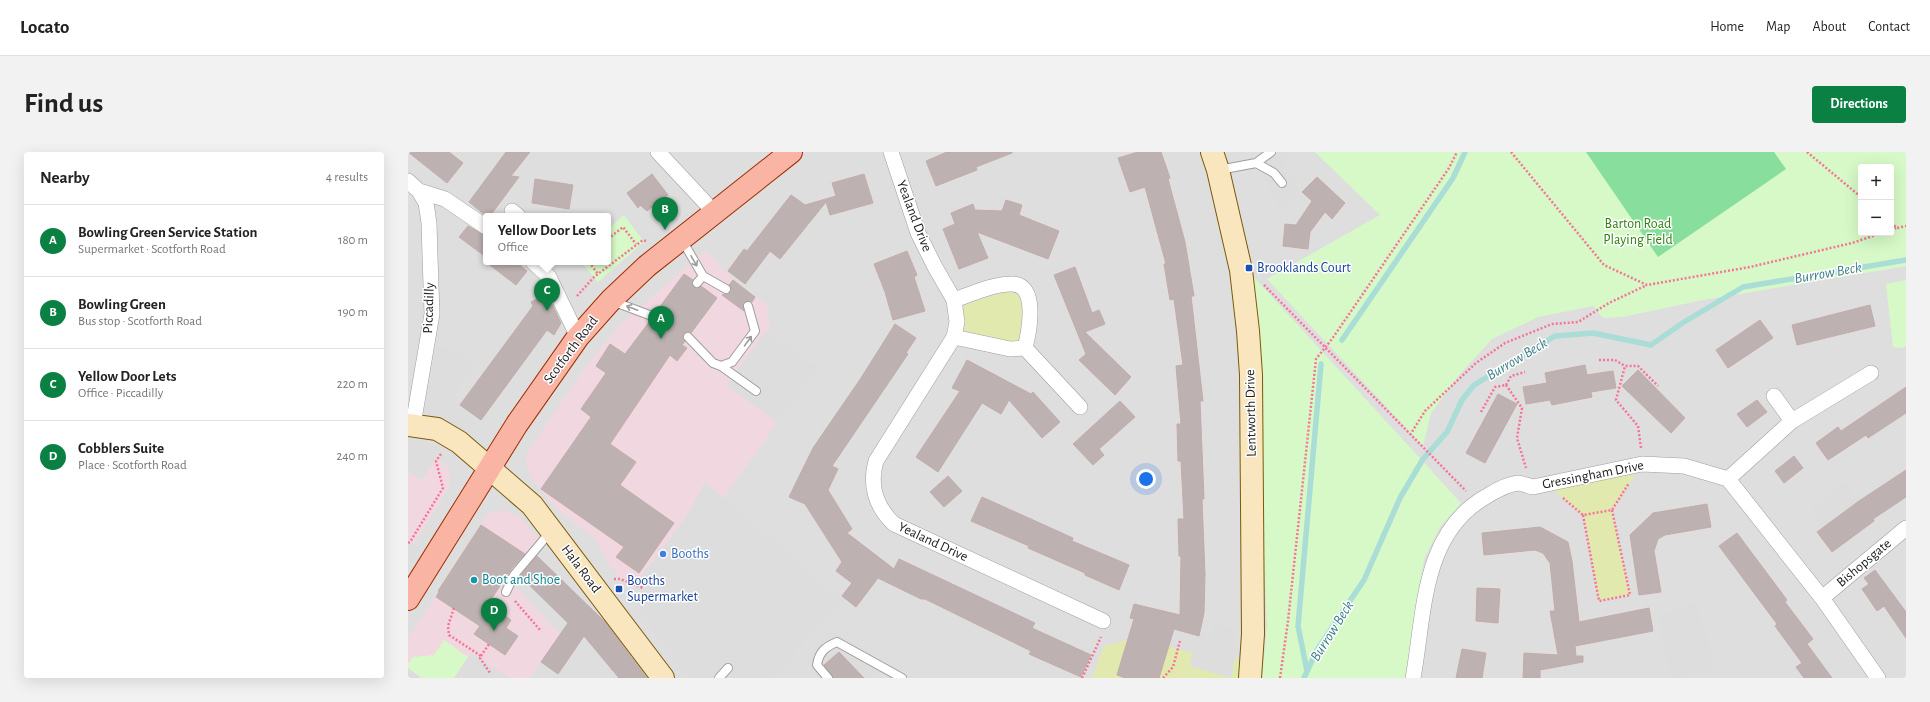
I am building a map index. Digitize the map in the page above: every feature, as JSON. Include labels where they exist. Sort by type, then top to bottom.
[{"type":"main road","name":"Scotforth Road","points":[[408,600],[517,424],[578,337],[611,300],[647,266],[791,152]]},
{"type":"street","points":[[658,152],[714,212]]},
{"type":"street","name":"Yealand Drive","points":[[891,152],[918,233],[954,300],[957,322],[954,337],[876,461],[872,482],[879,506],[884,515],[894,524],[1103,621]]},
{"type":"street","name":"Lentworth Drive","points":[[1215,161],[1241,270],[1251,375],[1253,634],[1250,678]]},
{"type":"street","name":"Piccadilly","points":[[414,186],[445,199],[483,225]]},
{"type":"street","name":"Piccadilly","points":[[411,425],[432,314],[429,223],[426,203],[414,186]]},
{"type":"street","points":[[548,269],[578,337]]},
{"type":"street","points":[[954,300],[1004,284],[1013,283],[1022,287],[1028,294],[1030,311],[1030,325],[1025,348]]},
{"type":"street","points":[[954,337],[1010,349],[1025,348]]},
{"type":"street","points":[[1025,348],[1080,407]]},
{"type":"street","points":[[1871,373],[1792,421],[1728,479],[1822,598],[1878,678]]},
{"type":"street","points":[[1774,396],[1792,421]]},
{"type":"street","name":"Hala Road","points":[[411,425],[436,429],[451,437],[490,468],[532,505],[663,678]]},
{"type":"street","name":"Gressingham Drive","points":[[1413,678],[1419,645],[1425,590],[1443,539],[1458,519],[1476,502],[1495,491],[1518,483],[1539,486],[1642,464],[1684,466],[1728,479]]},
{"type":"street","name":"Bishopsgate","points":[[1822,598],[1906,528]]},
{"type":"lane","points":[[1256,163],[1271,152]]},
{"type":"lane","points":[[1215,161],[1256,163],[1274,173],[1282,182]]},
{"type":"lane","points":[[674,245],[703,276],[726,289]]},
{"type":"lane","points":[[697,283],[703,276]]},
{"type":"lane","points":[[611,300],[652,316]]},
{"type":"lane","points":[[722,366],[732,362],[755,331],[748,306]]},
{"type":"lane","points":[[688,337],[713,363],[722,366],[756,391]]},
{"type":"lane","points":[[506,592],[514,575],[551,530]]},
{"type":"lane","points":[[828,678],[816,665],[819,656],[827,646],[837,642],[902,678]]},
{"type":"lane","points":[[719,678],[728,668]]},
{"type":"path","points":[[1280,678],[1290,605],[1316,359],[1325,349],[1449,168],[1457,152]]},
{"type":"path","points":[[1511,152],[1604,265],[1647,285]]},
{"type":"path","points":[[1807,152],[1858,194]]},
{"type":"path","points":[[1894,229],[1906,226]]},
{"type":"path","points":[[611,237],[623,227],[636,244]]},
{"type":"path","points":[[1409,434],[1425,411],[1476,363],[1506,343],[1552,324],[1578,322],[1609,304],[1647,285],[1757,265],[1852,244],[1874,236]]},
{"type":"path","points":[[611,264],[643,240],[674,245]]},
{"type":"path","points":[[591,265],[598,274]]},
{"type":"path","points":[[565,310],[598,274],[609,265]]},
{"type":"path","points":[[1263,284],[1433,460],[1471,496]]},
{"type":"path","points":[[1599,360],[1615,360],[1625,366],[1638,366],[1658,386]]},
{"type":"path","points":[[1584,515],[1599,601],[1630,595],[1612,510],[1642,464],[1638,426],[1616,400],[1625,366]]},
{"type":"path","points":[[1506,385],[1511,376],[1525,372]]},
{"type":"path","points":[[1506,385],[1522,408],[1517,438],[1539,486],[1584,515],[1612,510]]},
{"type":"path","points":[[1481,412],[1495,387],[1506,385]]},
{"type":"path","points":[[408,543],[412,540],[443,488],[436,461],[451,437]]},
{"type":"path","points":[[408,537],[412,540]]},
{"type":"path","points":[[506,592],[540,630]]},
{"type":"path","points":[[454,608],[448,626],[449,634],[482,656]]},
{"type":"path","points":[[1082,678],[1100,640],[1103,621]]},
{"type":"path","points":[[1164,678],[1174,667],[1180,641]]},
{"type":"path","points":[[489,644],[480,658],[490,673]]},
{"type":"shaded area","points":[[408,152],[1479,152],[1622,317],[1702,300],[1906,266],[1906,678],[408,678]]},
{"type":"shaded area","points":[[1267,152],[1290,152],[1287,154],[1284,172],[1301,189],[1280,210],[1276,205],[1266,182]]},
{"type":"shaded area","points":[[706,250],[733,280],[767,305],[770,326],[766,331],[818,367],[723,498],[843,600],[773,678],[688,678],[640,613],[631,590],[608,563],[596,540],[557,509],[531,477],[527,464],[527,453],[592,358],[624,321]]},
{"type":"shaded area","points":[[766,331],[818,367],[778,423],[726,385]]},
{"type":"shaded area","points":[[447,346],[476,366],[452,399],[460,405],[476,424],[468,436],[441,419],[424,414],[436,349]]},
{"type":"shaded area","points":[[408,436],[418,438],[441,449],[435,459],[441,461],[448,468],[450,478],[449,487],[414,544],[421,548],[408,568]]},
{"type":"shaded area","points":[[408,436],[418,438],[441,449],[422,480],[408,472]]},
{"type":"shaded area","points":[[705,482],[843,600],[773,678],[688,678],[640,613],[631,590],[687,515]]},
{"type":"shaded area","points":[[1845,482],[1859,501],[1824,527],[1810,508]]},
{"type":"shaded area","points":[[496,511],[507,511],[520,517],[544,545],[519,574],[516,587],[560,634],[530,678],[408,678],[408,639],[487,515]]},
{"type":"shaded area","points":[[408,541],[421,548],[408,568]]},
{"type":"shaded area","points":[[1696,601],[1716,667],[1683,678],[1671,678],[1658,618]]},
{"type":"shaded area","points":[[1215,624],[1235,628],[1236,653],[1231,678],[1190,666],[1193,653],[1169,646],[1178,630],[1212,638]]},
{"type":"shaded area","points":[[829,630],[874,652],[881,666],[869,678],[818,678],[805,664]]},
{"type":"shaded area","points":[[471,653],[497,670],[510,678],[454,678]]},
{"type":"shaded area","points":[[408,668],[421,678],[408,678]]},
{"type":"green space","name":"Barton Road Playing Field","points":[[1315,152],[1906,152],[1906,266],[1702,300],[1622,317],[1603,318],[1593,306],[1538,317],[1492,339],[1459,375],[1431,413],[1423,446],[1267,279],[1380,215]]},
{"type":"green space","points":[[1586,152],[1774,152],[1786,169],[1658,257]]},
{"type":"green space","points":[[624,215],[644,242],[598,282],[584,265],[611,265],[611,226]]},
{"type":"green space","points":[[1252,275],[1461,503],[1440,527],[1424,559],[1405,678],[1262,678],[1267,626]]},
{"type":"green space","points":[[1906,280],[1906,346],[1903,348],[1893,347],[1886,284]]},
{"type":"green space","points":[[1006,291],[1018,295],[1022,304],[1021,337],[1012,344],[967,332],[961,322],[961,311],[967,304]]},
{"type":"green space","points":[[1642,464],[1612,510],[1630,595],[1599,601],[1583,515],[1546,484]]},
{"type":"green space","points":[[444,640],[468,657],[454,678],[421,678],[408,668],[408,664],[413,657],[434,655]]},
{"type":"green space","points":[[1127,640],[1117,675],[1125,678],[1092,678],[1104,646]]},
{"type":"green space","points":[[1169,646],[1193,653],[1190,666],[1230,678],[1159,678]]},
{"type":"green space","points":[[1235,658],[1242,660],[1239,678],[1231,678]]},
{"type":"building","points":[[408,152],[449,152],[463,163],[447,183]]},
{"type":"building","points":[[506,152],[530,152],[511,176],[519,177],[492,213],[483,214],[469,202]]},
{"type":"building","points":[[947,152],[1012,153],[976,167],[977,170],[936,186],[926,161]]},
{"type":"building","points":[[1138,152],[1161,152],[1170,178],[1168,179],[1185,242],[1194,296],[1191,296],[1203,401],[1200,401],[1204,499],[1202,499],[1205,574],[1204,613],[1199,636],[1174,629],[1159,678],[1125,678],[1117,675],[1134,619],[1130,618],[1134,604],[1180,615],[1181,556],[1179,556],[1178,519],[1184,519],[1181,461],[1178,461],[1177,424],[1181,424],[1176,366],[1183,365],[1174,299],[1170,300],[1164,264],[1166,264],[1145,187],[1130,192],[1118,158]]},
{"type":"building","points":[[652,174],[668,195],[647,211],[640,205],[638,208],[627,193]]},
{"type":"building","points":[[864,174],[873,203],[830,215],[826,202],[780,259],[770,251],[745,284],[728,271],[744,249],[747,251],[791,195],[805,205],[836,196],[832,183]]},
{"type":"building","points":[[1317,177],[1345,203],[1332,219],[1325,212],[1310,232],[1308,249],[1283,246],[1285,224],[1296,225],[1312,201],[1302,192]]},
{"type":"building","points":[[535,179],[573,185],[569,209],[532,203]]},
{"type":"building","points":[[1006,200],[1022,205],[1019,215],[1059,231],[1048,259],[977,232],[988,258],[959,269],[943,229],[955,224],[951,213],[973,204],[975,210],[1002,211]]},
{"type":"building","points":[[468,226],[483,234],[483,255],[459,237]]},
{"type":"building","points":[[907,251],[917,275],[914,277],[925,311],[893,320],[885,292],[874,264]]},
{"type":"building","points":[[490,265],[520,265],[527,271],[516,285]]},
{"type":"building","points":[[1075,267],[1092,313],[1099,310],[1105,324],[1085,332],[1131,377],[1115,395],[1079,360],[1086,354],[1054,275]]},
{"type":"building","points":[[684,274],[693,280],[692,284],[694,287],[698,288],[701,286],[717,298],[691,333],[684,333],[683,338],[685,341],[682,345],[687,348],[677,361],[670,355],[610,444],[636,462],[620,485],[674,523],[639,573],[616,557],[624,547],[541,489],[591,417],[581,409],[606,373],[596,366],[610,344],[625,354],[650,321],[656,320],[656,312]]},
{"type":"building","points":[[733,280],[755,297],[752,302],[744,302],[744,311],[722,295],[731,292],[729,285]]},
{"type":"building","points":[[547,294],[561,323],[554,335],[547,330],[481,420],[460,405],[533,306],[531,302]]},
{"type":"building","points":[[1870,305],[1875,326],[1797,345],[1792,325]]},
{"type":"building","points":[[1760,320],[1773,338],[1728,368],[1716,350]]},
{"type":"building","points":[[895,324],[916,338],[906,353],[908,354],[832,466],[838,469],[828,490],[852,529],[847,533],[894,569],[899,559],[1035,623],[1032,628],[1091,655],[1081,677],[1029,654],[1031,651],[925,599],[921,599],[878,578],[856,607],[842,596],[852,583],[836,571],[842,562],[805,504],[789,497],[813,448],[861,378]]},
{"type":"building","points":[[967,360],[1031,394],[1033,392],[1060,422],[1042,438],[1009,400],[1001,414],[982,403],[938,472],[916,457],[960,391],[952,388]]},
{"type":"building","points":[[1585,365],[1587,375],[1613,371],[1616,388],[1591,392],[1592,397],[1552,405],[1550,400],[1526,404],[1523,387],[1547,383],[1545,373]]},
{"type":"building","points":[[1638,370],[1685,418],[1671,433],[1622,386]]},
{"type":"building","points":[[1906,387],[1906,413],[1868,438],[1866,435],[1828,460],[1816,443],[1838,427],[1841,431]]},
{"type":"building","points":[[1498,394],[1517,404],[1485,463],[1466,453]]},
{"type":"building","points":[[1757,400],[1767,412],[1747,427],[1737,414]]},
{"type":"building","points":[[1120,401],[1135,417],[1099,449],[1104,455],[1093,465],[1073,444]]},
{"type":"building","points":[[1794,456],[1803,468],[1784,483],[1775,471]]},
{"type":"building","points":[[1906,470],[1906,497],[1873,519],[1874,521],[1832,552],[1817,532],[1859,501]]},
{"type":"building","points":[[948,476],[962,491],[944,507],[930,492]]},
{"type":"building","points":[[982,497],[1073,538],[1072,541],[1129,565],[1119,590],[1028,548],[1029,546],[971,521]]},
{"type":"building","points":[[1707,504],[1711,527],[1665,535],[1658,539],[1654,551],[1661,592],[1639,595],[1630,535],[1653,513]]},
{"type":"building","name":"Boot and Shoe","points":[[481,525],[525,554],[512,568],[488,604],[511,620],[506,628],[518,636],[505,655],[474,634],[480,626],[436,597],[439,592],[438,591]]},
{"type":"building","points":[[1540,527],[1568,542],[1572,561],[1579,622],[1649,608],[1653,631],[1575,646],[1576,656],[1583,656],[1583,662],[1540,670],[1540,678],[1523,678],[1524,653],[1558,655],[1550,611],[1555,611],[1550,563],[1543,553],[1535,550],[1484,555],[1482,533]]},
{"type":"building","points":[[1737,533],[1787,600],[1785,602],[1813,639],[1807,644],[1832,678],[1804,678],[1796,667],[1802,663],[1775,626],[1777,624],[1719,546]]},
{"type":"building","points":[[537,556],[605,622],[647,678],[619,678],[584,636],[558,674],[541,662],[568,623],[520,576]]},
{"type":"building","points":[[1875,570],[1906,612],[1906,638],[1884,606],[1877,611],[1862,589],[1869,584],[1864,578]]},
{"type":"building","points":[[1477,588],[1500,589],[1498,623],[1476,621]]},
{"type":"building","points":[[1462,649],[1486,653],[1482,678],[1456,678]]},
{"type":"building","points":[[839,652],[864,678],[833,678],[824,665]]},
{"type":"waterway","points":[[1342,340],[1453,178],[1465,152]]},
{"type":"waterway","name":"Burrow Beck","points":[[1304,678],[1317,650],[1364,580],[1400,498],[1423,459],[1447,432],[1462,400],[1474,385],[1555,336],[1593,333],[1651,345],[1684,322],[1743,287],[1906,260]]},
{"type":"waterway","points":[[1307,671],[1298,626],[1321,364]]},
{"type":"place","name":"Bowling Green","points":[[665,230]]},
{"type":"place","name":"Brooklands Court","points":[[1249,268]]},
{"type":"place","name":"Yellow Door Lets","points":[[547,311]]},
{"type":"place","name":"Bowling Green Service Station","points":[[661,339]]},
{"type":"place","name":"Booths","points":[[663,554]]},
{"type":"place","name":"Boot and Shoe","points":[[474,580]]},
{"type":"place","name":"Booths Supermarket","points":[[619,589]]},
{"type":"place","name":"Cobblers Suite","points":[[494,631]]}]
